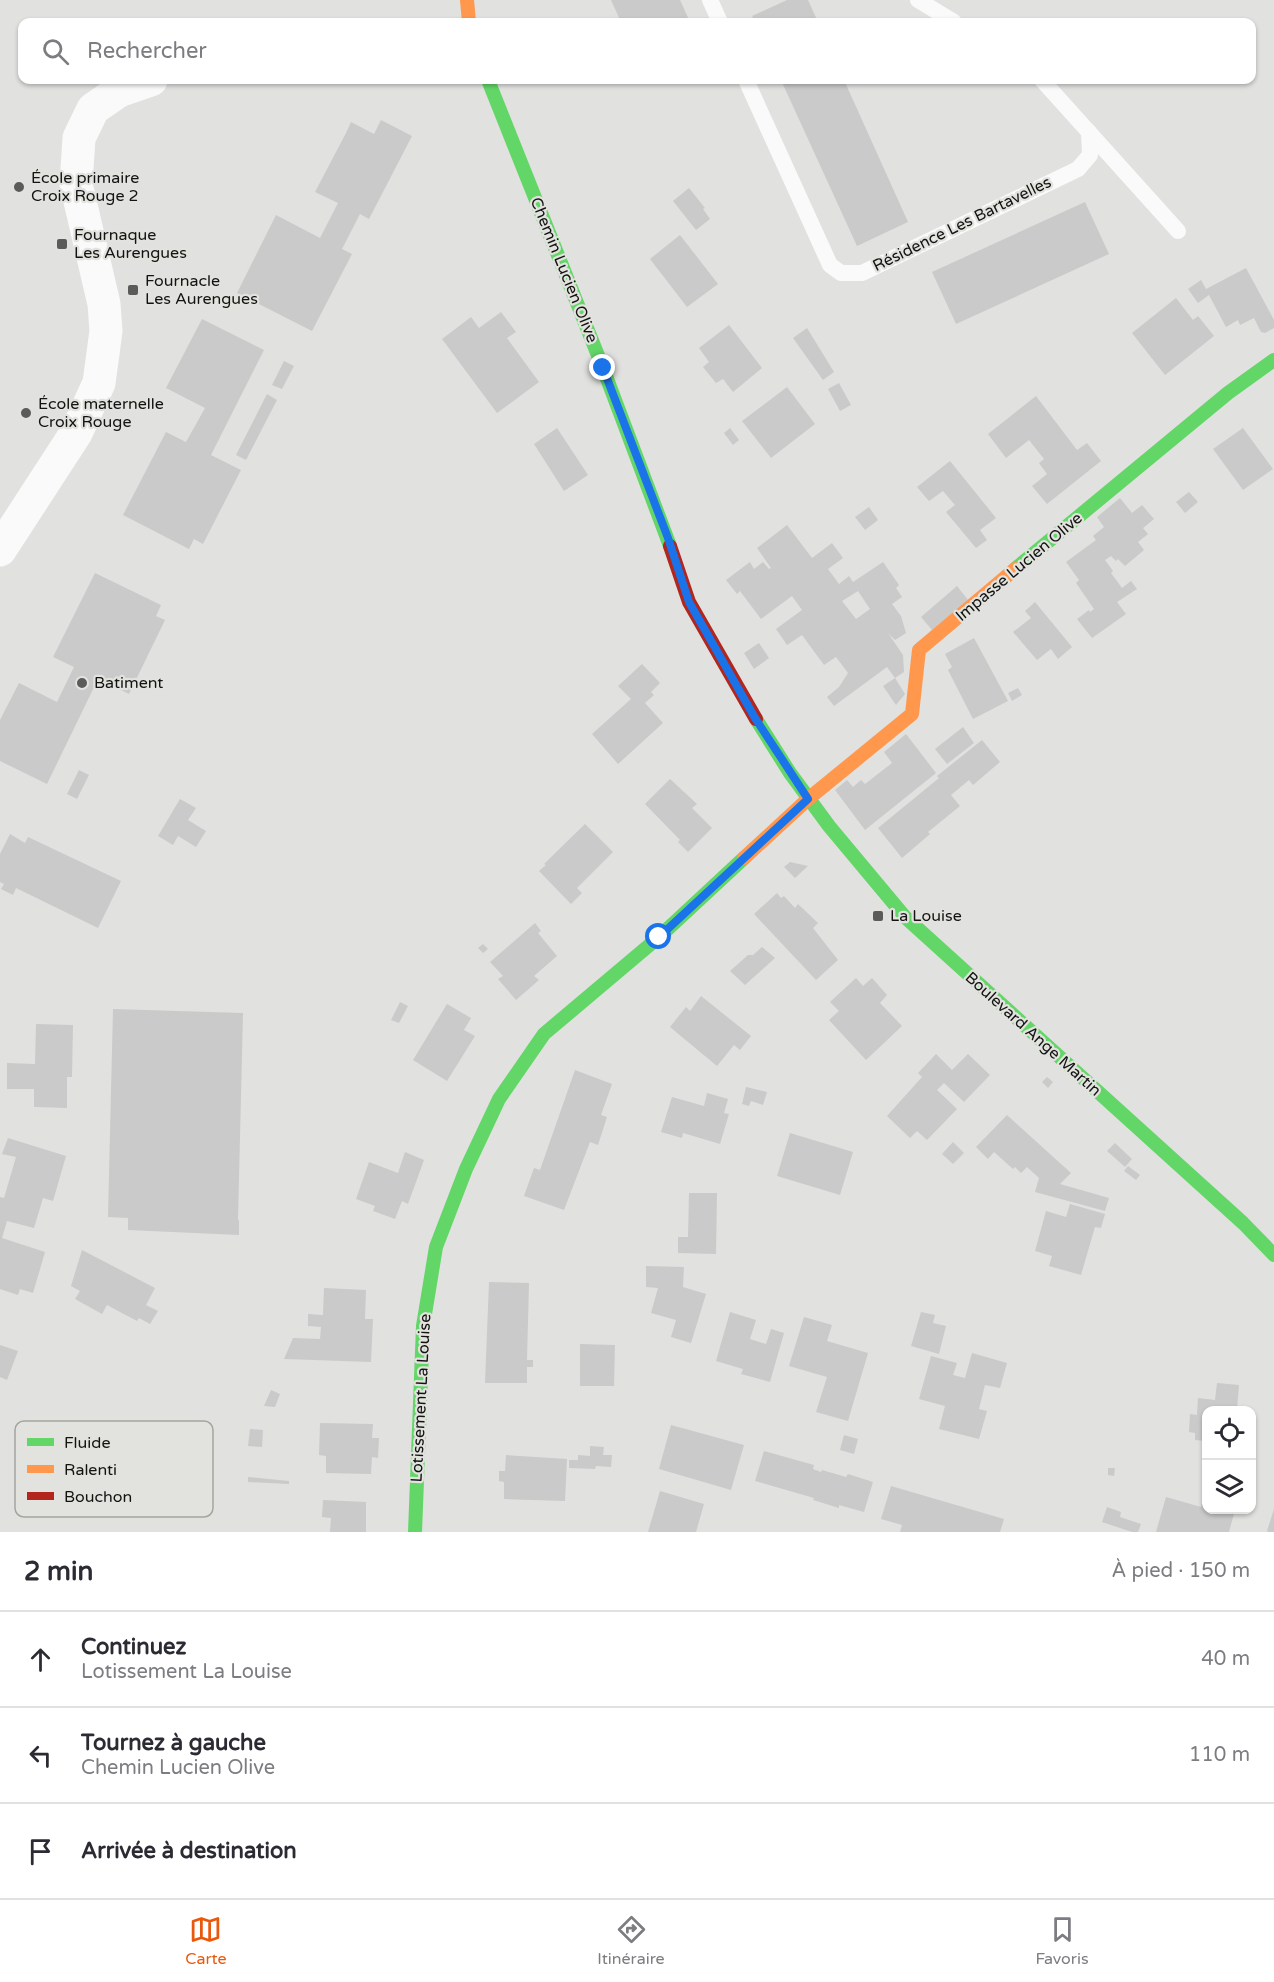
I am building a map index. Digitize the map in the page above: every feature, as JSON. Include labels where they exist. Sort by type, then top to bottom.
[{"type":"street","points":[[466,0],[468,18]]},
{"type":"street","points":[[0,550],[76,433],[99,383],[106,331],[104,304],[76,184],[79,138],[93,109],[118,91],[139,84]]},
{"type":"street","name":"Chemin Lucien Olive","points":[[490,84],[603,368],[668,538],[689,602],[755,718],[808,799]]},
{"type":"street","name":"Impasse Lucien Olive","points":[[808,799],[912,714],[919,650],[1228,393],[1274,360]]},
{"type":"street","name":"Boulevard Ange Martin","points":[[808,799],[905,917],[1243,1223],[1274,1255]]},
{"type":"street","name":"Lotissement La Louise","points":[[415,1532],[423,1326],[436,1247],[466,1169],[499,1099],[544,1034],[659,937],[808,799]]},
{"type":"lane","points":[[710,0],[718,18]]},
{"type":"lane","points":[[918,0],[947,18]]},
{"type":"lane","name":"Résidence Les Bartavelles","points":[[748,84],[830,265],[841,273],[862,273],[1077,169],[1090,155],[1089,132]]},
{"type":"lane","points":[[1046,84],[1178,231]]},
{"type":"building","points":[[611,0],[680,0],[688,18],[619,18]]},
{"type":"building","points":[[787,0],[808,0],[816,18],[753,18],[752,16]]},
{"type":"building","points":[[783,84],[846,84],[908,222],[857,246]]},
{"type":"building","points":[[381,120],[412,136],[369,219],[360,214],[342,249],[352,254],[312,331],[237,293],[276,215],[320,238],[338,203],[315,192],[351,122],[374,134]]},
{"type":"building","points":[[689,188],[705,208],[703,209],[710,219],[696,230],[673,201]]},
{"type":"building","points":[[1085,202],[1109,254],[956,324],[932,272]]},
{"type":"building","points":[[680,235],[718,284],[687,307],[650,259]]},
{"type":"building","points":[[1246,268],[1274,320],[1274,328],[1265,333],[1261,332],[1254,318],[1240,325],[1238,320],[1226,327],[1209,295],[1198,303],[1188,289],[1201,280],[1206,289]]},
{"type":"building","points":[[1176,298],[1193,320],[1198,316],[1214,336],[1165,375],[1132,333]]},
{"type":"building","points":[[501,312],[516,332],[507,338],[539,382],[497,413],[442,339],[471,317],[479,328]]},
{"type":"building","points":[[202,319],[264,350],[211,455],[241,470],[203,544],[194,539],[189,549],[123,515],[166,432],[186,442],[205,408],[166,388]]},
{"type":"building","points":[[729,325],[762,368],[733,392],[723,379],[716,383],[703,367],[709,362],[699,348]]},
{"type":"building","points":[[807,328],[834,372],[823,380],[793,338]]},
{"type":"building","points":[[284,361],[294,366],[282,389],[272,385]]},
{"type":"building","points":[[839,383],[851,405],[840,411],[828,389]]},
{"type":"building","points":[[787,387],[815,424],[771,458],[742,421]]},
{"type":"building","points":[[267,394],[277,400],[246,460],[236,455]]},
{"type":"building","points":[[1036,396],[1077,450],[1087,443],[1101,461],[1047,504],[1032,486],[1047,474],[1039,463],[1044,459],[1029,440],[1006,458],[988,434]]},
{"type":"building","points":[[557,428],[588,475],[564,491],[534,444]]},
{"type":"building","points":[[730,428],[739,440],[733,445],[724,433]]},
{"type":"building","points":[[1243,428],[1273,469],[1243,490],[1213,449]]},
{"type":"building","points":[[950,461],[996,518],[980,530],[987,540],[976,548],[946,512],[955,505],[943,491],[929,501],[917,487]]},
{"type":"building","points":[[1189,492],[1198,502],[1185,513],[1176,502]]},
{"type":"building","points":[[1120,498],[1132,513],[1142,505],[1154,519],[1143,528],[1148,534],[1138,542],[1144,550],[1125,566],[1111,556],[1105,560],[1122,588],[1131,581],[1137,589],[1117,602],[1126,614],[1092,638],[1077,619],[1094,609],[1076,583],[1079,580],[1066,562],[1096,540],[1093,536],[1104,527],[1097,517]]},
{"type":"building","points":[[869,507],[878,520],[865,530],[855,517]]},
{"type":"building","points":[[787,525],[812,558],[832,543],[843,558],[828,569],[839,584],[849,576],[853,582],[883,562],[899,585],[896,588],[902,597],[892,604],[901,616],[906,633],[895,640],[888,633],[903,655],[904,672],[895,678],[887,667],[834,706],[827,697],[839,687],[848,673],[836,657],[824,665],[802,635],[787,645],[776,629],[802,610],[792,596],[761,619],[740,591],[737,594],[726,580],[750,562],[754,569],[763,562],[769,569],[771,568],[757,548]],"holes":[[[858,591],[870,609],[856,619],[842,601]]]},
{"type":"building","name":"Batiment","points":[[95,573],[161,605],[156,616],[165,620],[129,694],[98,679],[47,784],[0,761],[0,720],[19,683],[57,702],[74,667],[53,657]]},
{"type":"building","points":[[957,586],[968,600],[932,630],[921,617]]},
{"type":"building","points":[[1035,602],[1072,647],[1058,659],[1051,649],[1037,660],[1013,632],[1031,618],[1025,611]]},
{"type":"building","points":[[974,638],[1008,701],[973,719],[948,670],[952,667],[945,654]]},
{"type":"building","points":[[759,643],[769,658],[754,669],[744,653]]},
{"type":"building","points":[[642,664],[660,683],[651,692],[654,695],[645,703],[663,723],[618,764],[592,734],[631,699],[618,686]]},
{"type":"building","points":[[895,678],[905,694],[896,705],[883,686]]},
{"type":"building","points":[[1018,688],[1022,695],[1012,701],[1008,693]]},
{"type":"building","points":[[963,727],[974,743],[947,764],[935,749]]},
{"type":"building","points":[[906,734],[936,773],[865,830],[835,790],[847,780],[853,787],[861,780],[865,784],[892,763],[884,752]]},
{"type":"building","points":[[982,740],[1000,762],[973,785],[969,780],[951,795],[960,806],[928,832],[930,834],[902,858],[878,828]]},
{"type":"building","points":[[79,770],[89,775],[77,799],[67,794]]},
{"type":"building","points":[[670,779],[697,804],[692,808],[712,828],[688,852],[678,842],[680,840],[645,804]]},
{"type":"building","points":[[180,799],[196,808],[188,820],[206,831],[196,847],[178,836],[173,845],[158,836]]},
{"type":"building","points":[[585,824],[613,852],[577,888],[582,893],[571,904],[539,871]]},
{"type":"building","points":[[10,834],[25,843],[28,837],[121,881],[98,928],[16,888],[13,895],[1,889],[4,884],[0,882],[0,854]]},
{"type":"building","points":[[790,862],[808,866],[795,878],[784,867]]},
{"type":"building","points":[[777,893],[781,898],[784,896],[795,908],[798,904],[818,923],[813,928],[838,960],[816,980],[754,914]]},
{"type":"building","points":[[535,923],[541,931],[538,933],[557,956],[534,976],[539,980],[516,1000],[498,979],[503,976],[490,962]]},
{"type":"building","points":[[483,944],[488,949],[483,953],[478,948]]},
{"type":"building","points":[[762,947],[775,958],[745,985],[730,971],[748,955],[753,955]]},
{"type":"building","points":[[856,978],[863,986],[872,978],[887,995],[880,1003],[902,1026],[866,1060],[829,1020],[839,1011],[830,1002]]},
{"type":"building","points":[[701,996],[751,1036],[740,1050],[734,1045],[717,1066],[670,1027],[686,1007],[690,1011]]},
{"type":"building","points":[[400,1002],[408,1006],[399,1023],[391,1020]]},
{"type":"building","points":[[447,1004],[471,1018],[464,1030],[475,1036],[447,1081],[413,1060]]},
{"type":"building","points":[[113,1009],[243,1013],[239,1235],[128,1230],[128,1218],[108,1217]]},
{"type":"building","points":[[36,1024],[73,1025],[72,1077],[67,1077],[67,1108],[34,1107],[34,1089],[7,1089],[7,1063],[35,1064]]},
{"type":"building","points":[[936,1054],[952,1070],[968,1054],[990,1075],[964,1102],[944,1083],[937,1090],[957,1109],[927,1140],[917,1131],[910,1138],[887,1116],[922,1077],[918,1073]]},
{"type":"building","points":[[575,1070],[612,1084],[601,1115],[607,1117],[598,1145],[590,1142],[564,1210],[524,1196],[534,1168],[540,1170]]},
{"type":"building","points":[[1047,1077],[1053,1082],[1048,1088],[1042,1082]]},
{"type":"building","points":[[746,1087],[767,1092],[763,1105],[751,1101],[749,1106],[742,1104]]},
{"type":"building","points":[[707,1093],[728,1099],[724,1113],[729,1114],[720,1144],[683,1133],[682,1138],[661,1132],[672,1097],[704,1106]]},
{"type":"building","points":[[1007,1115],[1071,1173],[1060,1184],[1109,1198],[1105,1211],[1035,1192],[1039,1178],[1027,1167],[1021,1173],[994,1152],[988,1159],[976,1147]]},
{"type":"building","points":[[790,1133],[853,1152],[840,1195],[777,1176]]},
{"type":"building","points":[[8,1138],[66,1156],[53,1201],[43,1198],[34,1228],[7,1221],[2,1238],[45,1252],[33,1293],[20,1289],[18,1295],[0,1289],[0,1197],[4,1198],[16,1157],[2,1154]]},
{"type":"building","points":[[953,1142],[964,1153],[953,1164],[942,1154]]},
{"type":"building","points":[[1115,1143],[1132,1159],[1125,1167],[1107,1151]]},
{"type":"building","points":[[405,1152],[424,1160],[408,1204],[402,1201],[395,1219],[373,1211],[375,1206],[356,1199],[369,1162],[398,1173]]},
{"type":"building","points":[[1128,1166],[1140,1175],[1136,1180],[1124,1171]]},
{"type":"building","points":[[689,1193],[717,1193],[716,1254],[678,1253],[678,1237],[688,1237]]},
{"type":"building","points":[[1070,1204],[1105,1214],[1101,1228],[1095,1227],[1081,1275],[1049,1266],[1052,1256],[1035,1251],[1046,1211],[1066,1217]]},
{"type":"building","points":[[82,1250],[155,1288],[146,1305],[158,1311],[150,1324],[139,1318],[137,1321],[107,1305],[102,1314],[75,1299],[80,1291],[71,1286]]},
{"type":"building","points":[[646,1266],[684,1267],[683,1287],[706,1294],[691,1343],[671,1337],[676,1320],[651,1313],[658,1288],[646,1287]]},
{"type":"building","points":[[489,1282],[529,1283],[527,1360],[533,1360],[533,1367],[527,1367],[527,1383],[485,1383]]},
{"type":"building","points":[[324,1288],[366,1290],[365,1319],[373,1319],[371,1362],[284,1359],[293,1338],[320,1339],[321,1327],[308,1326],[308,1314],[323,1315]]},
{"type":"building","points":[[730,1312],[756,1320],[750,1339],[766,1344],[771,1329],[784,1333],[770,1382],[741,1374],[743,1369],[716,1361]]},
{"type":"building","points":[[921,1312],[935,1315],[933,1323],[946,1326],[939,1354],[911,1346]]},
{"type":"building","points":[[804,1317],[832,1325],[827,1341],[868,1353],[848,1421],[816,1412],[827,1377],[789,1366]]},
{"type":"building","points":[[580,1344],[615,1345],[614,1386],[580,1386]]},
{"type":"building","points":[[0,1345],[18,1351],[7,1380],[0,1377]]},
{"type":"building","points":[[972,1353],[1007,1363],[1000,1388],[985,1385],[979,1409],[987,1411],[979,1439],[939,1429],[945,1406],[919,1399],[931,1356],[957,1363],[953,1375],[965,1378]]},
{"type":"building","points":[[1217,1383],[1239,1385],[1237,1406],[1202,1406],[1202,1441],[1195,1440],[1195,1433],[1189,1432],[1190,1414],[1197,1415],[1198,1398],[1215,1400]]},
{"type":"building","points":[[271,1390],[280,1394],[275,1407],[264,1406]]},
{"type":"building","points":[[320,1423],[373,1424],[372,1438],[379,1438],[378,1458],[372,1457],[371,1474],[326,1473],[326,1456],[319,1455]]},
{"type":"building","points":[[671,1425],[744,1445],[731,1490],[659,1469]]},
{"type":"building","points":[[250,1429],[263,1430],[262,1447],[248,1446]]},
{"type":"building","points":[[844,1435],[858,1439],[854,1454],[840,1450]]},
{"type":"building","points":[[590,1446],[604,1447],[603,1455],[612,1455],[611,1467],[569,1468],[569,1460],[578,1460],[578,1455],[590,1456]]},
{"type":"building","points":[[764,1451],[814,1465],[813,1469],[821,1472],[822,1470],[846,1477],[848,1474],[873,1482],[864,1512],[839,1505],[839,1508],[813,1500],[814,1498],[755,1481]]},
{"type":"building","points":[[506,1455],[567,1459],[565,1501],[504,1499],[504,1482],[499,1481],[499,1471],[505,1471]]},
{"type":"building","points":[[1108,1468],[1115,1468],[1114,1476],[1108,1475]]},
{"type":"building","points":[[248,1477],[289,1481],[289,1484],[248,1482]]},
{"type":"building","points":[[891,1486],[1004,1519],[1000,1532],[900,1532],[902,1525],[881,1519]]},
{"type":"building","points":[[660,1491],[704,1504],[696,1532],[648,1532]]},
{"type":"building","points":[[1166,1497],[1201,1507],[1202,1503],[1202,1514],[1234,1514],[1229,1532],[1156,1532]]},
{"type":"building","points":[[323,1500],[366,1502],[366,1532],[330,1532],[331,1518],[322,1517]]},
{"type":"building","points":[[1107,1507],[1121,1512],[1120,1517],[1141,1524],[1138,1532],[1102,1522]]},
{"type":"building","points":[[1274,1509],[1274,1532],[1268,1532],[1267,1531]]},
{"type":"traffic: fast","points":[[490,84],[603,368],[670,546]]},
{"type":"traffic: fast","points":[[1015,569],[1228,393],[1274,360]]},
{"type":"traffic: fast","points":[[756,719],[790,773],[829,826],[905,917],[1243,1223],[1274,1255]]},
{"type":"traffic: fast","points":[[415,1532],[423,1326],[436,1247],[466,1169],[499,1099],[544,1034],[659,937],[744,858]]},
{"type":"traffic: slow","points":[[467,0],[469,18]]},
{"type":"traffic: slow","points":[[744,858],[808,799],[912,714],[919,650],[1015,569]]},
{"type":"traffic: jam","points":[[670,546],[689,602],[756,719]]},
{"type":"place","name":"École primaire Croix Rouge 2","points":[[19,187]]},
{"type":"place","name":"Fournaque Les Aurengues","points":[[62,244]]},
{"type":"place","name":"Fournacle Les Aurengues","points":[[133,290]]},
{"type":"place","name":"École maternelle Croix Rouge","points":[[26,413]]},
{"type":"place","name":"Batiment","points":[[82,683]]},
{"type":"place","name":"La Louise","points":[[878,916]]},
{"type":"route","points":[[603,368],[668,538],[689,602],[755,718],[808,799],[659,937]]}]
